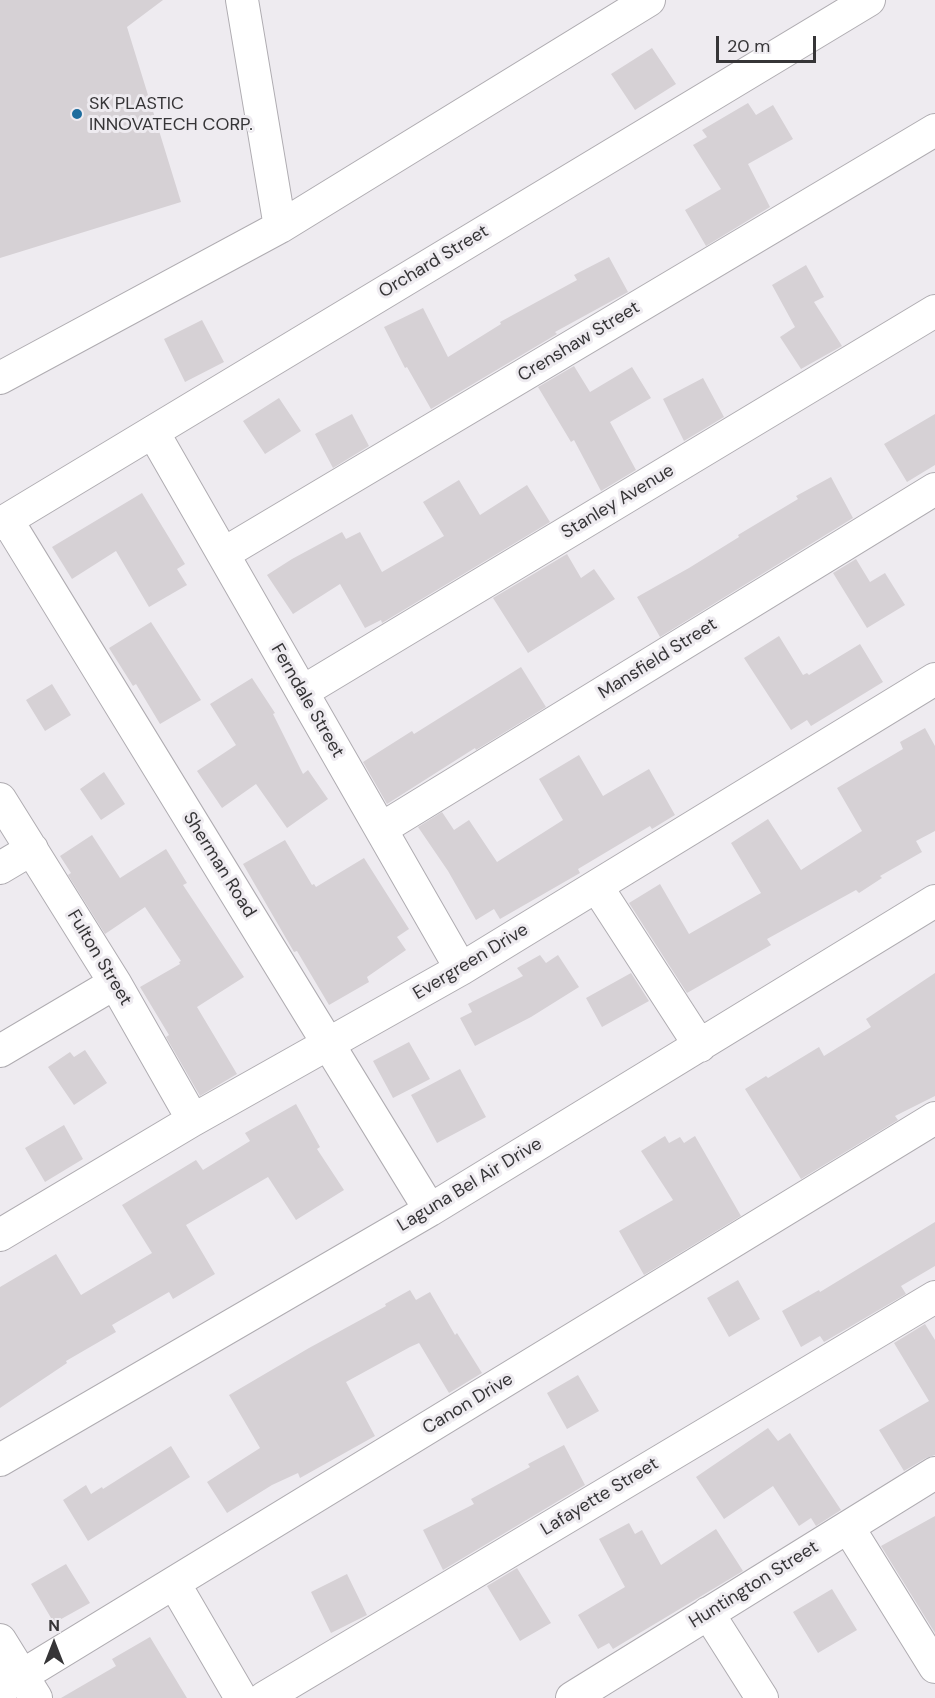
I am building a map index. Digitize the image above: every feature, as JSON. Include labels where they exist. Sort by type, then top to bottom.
[{"type":"street","points":[[242,0],[280,227]]},
{"type":"street","points":[[0,378],[280,227],[649,0]]},
{"type":"street","name":"Orchard Street","points":[[4,522],[869,0]]},
{"type":"street","name":"Crenshaw Street","points":[[223,554],[935,130]]},
{"type":"street","name":"Stanley Avenue","points":[[302,692],[935,311]]},
{"type":"street","name":"Ferndale Street","points":[[153,432],[461,969]]},
{"type":"street","name":"Mansfield Street","points":[[381,829],[935,489]]},
{"type":"street","name":"Sherman Road","points":[[4,522],[430,1210]]},
{"type":"street","name":"Evergreen Drive","points":[[0,1235],[193,1120],[461,969],[935,679]]},
{"type":"street","name":"Fulton Street","points":[[0,799],[115,983],[193,1120]]},
{"type":"street","points":[[0,868],[32,849]]},
{"type":"street","points":[[597,887],[700,1046]]},
{"type":"street","name":"Laguna Bel Air Drive","points":[[0,1460],[430,1210],[935,901]]},
{"type":"street","points":[[0,1052],[115,983]]},
{"type":"street","name":"Canon Drive","points":[[19,1687],[174,1583],[935,1118]]},
{"type":"street","name":"Lafayette Street","points":[[264,1698],[935,1297]]},
{"type":"street","name":"Huntington Street","points":[[578,1697],[708,1613],[935,1473]]},
{"type":"street","points":[[848,1527],[935,1667]]},
{"type":"street","points":[[174,1583],[241,1698]]},
{"type":"street","points":[[708,1613],[762,1698]]},
{"type":"street","points":[[0,1640],[19,1687]]},
{"type":"building","name":"SK PLASTIC INNOVATECH CORP.","points":[[0,0],[163,0],[127,27],[181,202],[0,258]]},
{"type":"building","points":[[652,48],[676,84],[635,110],[611,74]]},
{"type":"building","points":[[748,103],[756,115],[773,105],[793,139],[748,164],[770,207],[706,246],[685,210],[721,189],[693,145],[707,137],[702,130]]},
{"type":"building","points":[[609,257],[628,292],[555,332],[557,334],[431,409],[407,367],[405,368],[384,327],[423,308],[448,357],[501,324],[500,322],[577,280],[574,275]]},
{"type":"building","points":[[806,265],[824,297],[814,302],[842,346],[801,369],[780,337],[795,327],[772,285]]},
{"type":"building","points":[[202,320],[224,362],[185,382],[164,339]]},
{"type":"building","points":[[574,366],[590,392],[632,367],[651,398],[610,422],[636,470],[601,491],[574,440],[571,442],[538,387]]},
{"type":"building","points":[[703,378],[724,417],[684,441],[663,399]]},
{"type":"building","points":[[279,398],[301,431],[265,454],[243,421]]},
{"type":"building","points":[[352,414],[369,446],[333,468],[315,434]]},
{"type":"building","points":[[935,414],[935,465],[907,482],[884,444]]},
{"type":"building","points":[[831,477],[853,518],[660,637],[637,597],[689,568],[798,499],[796,496]]},
{"type":"building","points":[[459,480],[480,515],[527,485],[550,522],[382,623],[381,620],[365,628],[340,584],[293,614],[267,575],[342,532],[346,539],[360,532],[382,572],[444,536],[423,502]]},
{"type":"building","points":[[142,493],[185,564],[177,569],[187,585],[149,607],[116,551],[72,579],[52,547]]},
{"type":"building","points":[[567,554],[581,578],[594,569],[615,599],[528,653],[493,598]]},
{"type":"building","points":[[856,559],[870,582],[885,573],[905,605],[867,628],[833,573]]},
{"type":"building","points":[[151,622],[201,700],[160,724],[136,684],[133,686],[109,648]]},
{"type":"building","points":[[779,636],[803,675],[807,673],[809,675],[860,644],[883,682],[811,726],[807,720],[791,730],[744,658]]},
{"type":"building","points":[[521,667],[546,707],[476,750],[475,748],[387,804],[363,762],[412,731],[414,734]]},
{"type":"building","points":[[252,678],[275,713],[273,714],[303,774],[308,770],[328,799],[287,828],[256,784],[222,808],[197,771],[236,745],[210,704]]},
{"type":"building","points":[[52,684],[71,715],[45,731],[26,700]]},
{"type":"building","points":[[925,728],[935,746],[935,831],[916,841],[922,852],[880,876],[882,878],[859,893],[856,890],[767,939],[771,945],[687,993],[629,903],[660,884],[689,934],[761,893],[731,843],[768,819],[801,870],[862,831],[837,788],[903,749],[900,742]]},
{"type":"building","points":[[579,755],[603,796],[649,769],[675,815],[652,829],[650,826],[578,869],[580,873],[500,919],[494,909],[476,920],[448,871],[418,827],[442,812],[454,830],[469,820],[497,862],[563,820],[539,779]]},
{"type":"building","points":[[104,772],[125,804],[101,820],[80,789]]},
{"type":"building","points":[[92,835],[120,878],[166,849],[187,883],[183,885],[244,977],[197,1007],[237,1074],[200,1096],[166,1037],[169,1035],[140,987],[180,964],[181,961],[145,907],[105,934],[68,875],[71,873],[60,856]]},
{"type":"building","points":[[285,840],[312,885],[316,887],[364,858],[409,929],[397,937],[406,950],[367,977],[369,982],[329,1005],[297,951],[294,952],[243,864]]},
{"type":"building","points":[[540,955],[546,963],[558,955],[579,987],[531,1017],[475,1046],[460,1018],[472,1012],[468,1004],[523,976],[517,968]]},
{"type":"building","points":[[631,973],[649,1001],[602,1027],[586,998]]},
{"type":"building","points":[[935,973],[935,1096],[895,1116],[898,1120],[801,1179],[745,1089],[819,1047],[824,1056],[871,1027],[866,1019]]},
{"type":"building","points":[[409,1042],[430,1079],[393,1098],[373,1061]]},
{"type":"building","points":[[85,1050],[107,1083],[74,1105],[48,1067],[70,1052],[74,1057]]},
{"type":"building","points":[[460,1069],[486,1117],[437,1143],[411,1095]]},
{"type":"building","points":[[296,1104],[320,1147],[317,1149],[344,1190],[296,1220],[268,1177],[186,1225],[215,1274],[173,1299],[169,1292],[112,1325],[116,1332],[66,1361],[67,1363],[0,1408],[0,1287],[56,1254],[81,1295],[152,1253],[122,1205],[196,1160],[203,1170],[250,1141],[245,1133]]},
{"type":"building","points":[[64,1125],[83,1159],[45,1182],[25,1148]]},
{"type":"building","points":[[665,1136],[669,1143],[680,1137],[684,1143],[695,1136],[741,1216],[644,1275],[619,1231],[673,1200],[641,1151]]},
{"type":"building","points":[[935,1222],[935,1266],[901,1286],[906,1294],[824,1342],[820,1336],[801,1347],[782,1311],[819,1290],[820,1292]]},
{"type":"building","points":[[738,1280],[760,1319],[729,1337],[707,1298]]},
{"type":"building","points":[[410,1290],[416,1300],[430,1292],[455,1335],[457,1333],[482,1373],[449,1393],[419,1343],[346,1382],[375,1436],[300,1478],[298,1473],[272,1485],[227,1513],[207,1482],[260,1448],[229,1395]]},
{"type":"building","points":[[925,1324],[935,1340],[935,1455],[904,1471],[879,1430],[929,1401],[894,1343]]},
{"type":"building","points":[[578,1375],[599,1411],[567,1429],[547,1393]]},
{"type":"building","points":[[768,1428],[778,1441],[790,1433],[841,1510],[816,1526],[811,1518],[799,1526],[773,1486],[724,1519],[696,1477]]},
{"type":"building","points":[[564,1445],[585,1485],[443,1570],[423,1530],[474,1504],[471,1499],[530,1467],[528,1464]]},
{"type":"building","points":[[171,1446],[190,1477],[88,1541],[63,1500],[86,1485],[91,1494],[102,1487],[103,1489]]},
{"type":"building","points":[[935,1516],[935,1633],[881,1546]]},
{"type":"building","points":[[629,1523],[635,1534],[642,1530],[661,1565],[716,1529],[743,1571],[613,1649],[609,1643],[598,1649],[578,1615],[625,1587],[599,1539]]},
{"type":"building","points":[[66,1564],[90,1603],[54,1623],[31,1584]]},
{"type":"building","points":[[517,1568],[551,1623],[520,1641],[487,1586]]},
{"type":"building","points":[[347,1574],[367,1615],[331,1633],[311,1592]]},
{"type":"building","points":[[832,1589],[857,1630],[818,1653],[793,1612]]},
{"type":"building","points":[[150,1637],[187,1698],[61,1698],[116,1666],[112,1659]]},
{"type":"place","name":"SK PLASTIC INNOVATECH CORP.","points":[[77,114]]}]
